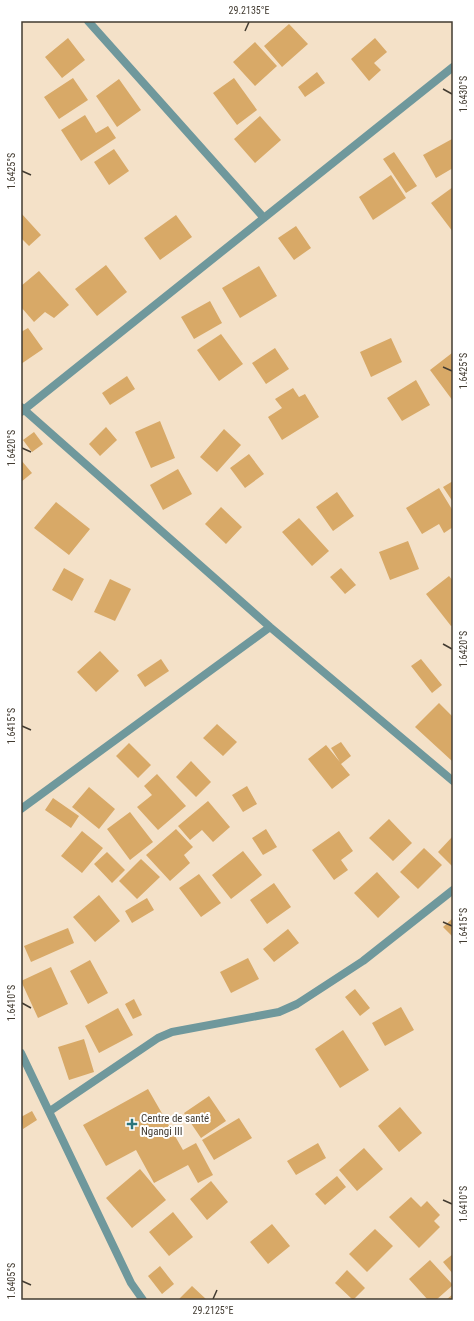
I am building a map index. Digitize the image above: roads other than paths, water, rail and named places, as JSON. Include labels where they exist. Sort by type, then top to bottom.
[{"type":"street","points":[[88,21],[264,218]]},
{"type":"street","points":[[453,67],[22,410],[270,627],[453,780]]},
{"type":"street","points":[[21,809],[270,627]]},
{"type":"street","points":[[50,1111],[158,1038],[172,1032],[279,1012],[297,1004],[363,962],[453,890]]},
{"type":"street","points":[[21,1053],[131,1283],[143,1300]]},
{"type":"place","name":"Centre de santé Ngangi III","points":[[132,1124]]}]
